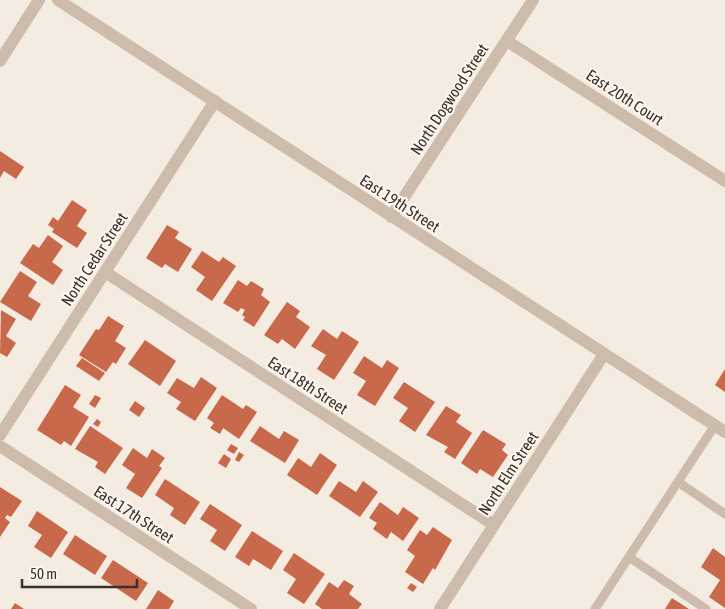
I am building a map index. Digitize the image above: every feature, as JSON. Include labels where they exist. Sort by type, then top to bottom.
[{"type":"street","points":[[0,61],[39,0]]},
{"type":"street","name":"East 19th Street","points":[[58,0],[720,429]]},
{"type":"street","name":"North Dogwood Street","points":[[391,217],[533,0]]},
{"type":"street","name":"East 20th Court","points":[[507,41],[725,181]]},
{"type":"street","name":"North Cedar Street","points":[[0,435],[215,100]]},
{"type":"street","name":"East 18th Street","points":[[105,272],[494,525]]},
{"type":"street","name":"North Elm Street","points":[[440,609],[604,354]]},
{"type":"street","name":"East 17th Street","points":[[0,446],[251,609]]},
{"type":"lane","points":[[595,609],[678,482],[720,429]]},
{"type":"lane","points":[[678,482],[725,514]]},
{"type":"lane","points":[[629,557],[706,609]]},
{"type":"building","points":[[0,151],[24,167],[16,179],[4,171],[0,178]]},
{"type":"building","points":[[72,200],[87,210],[77,226],[87,233],[77,248],[52,232],[54,229],[48,225],[53,217],[58,221]]},
{"type":"building","points":[[167,225],[179,232],[175,238],[192,249],[178,272],[165,264],[162,268],[146,258]]},
{"type":"building","points":[[48,235],[63,246],[52,262],[63,270],[53,285],[20,263],[33,244],[39,248]]},
{"type":"building","points":[[202,251],[219,262],[223,257],[236,266],[212,301],[196,290],[205,277],[191,267]]},
{"type":"building","points":[[20,271],[37,282],[28,296],[41,304],[31,321],[0,302]]},
{"type":"building","points":[[238,280],[247,286],[251,281],[264,289],[261,295],[270,302],[254,327],[243,320],[245,317],[242,315],[245,310],[241,308],[238,312],[223,303]]},
{"type":"building","points":[[287,302],[300,311],[296,317],[310,327],[295,349],[282,339],[278,344],[264,335]]},
{"type":"building","points":[[1,310],[16,319],[6,336],[16,343],[7,357],[0,353]]},
{"type":"building","points":[[108,316],[124,326],[115,341],[126,348],[116,364],[113,362],[106,372],[79,355],[96,329],[99,330]]},
{"type":"building","points":[[323,329],[337,339],[342,331],[359,342],[334,380],[317,369],[326,355],[311,346]]},
{"type":"building","points":[[145,340],[176,361],[160,386],[128,364]]},
{"type":"building","points":[[364,356],[382,368],[387,360],[399,368],[375,406],[357,395],[366,381],[353,373]]},
{"type":"building","points":[[82,358],[105,373],[99,381],[76,366]]},
{"type":"building","points":[[725,369],[725,392],[715,385]]},
{"type":"building","points":[[201,377],[217,388],[195,421],[176,409],[181,402],[167,393],[177,378],[194,388]]},
{"type":"building","points":[[404,382],[435,402],[415,432],[399,421],[408,408],[393,398]]},
{"type":"building","points":[[65,385],[81,395],[73,407],[89,417],[71,446],[64,441],[61,445],[37,430]]},
{"type":"building","points":[[95,395],[101,398],[95,408],[89,404]]},
{"type":"building","points":[[222,395],[243,409],[246,405],[257,412],[239,439],[223,428],[220,434],[210,428],[214,423],[207,418]]},
{"type":"building","points":[[135,401],[145,408],[139,417],[129,410]]},
{"type":"building","points":[[446,406],[461,415],[456,422],[472,433],[455,459],[444,452],[448,447],[426,435]]},
{"type":"building","points":[[97,419],[101,422],[98,427],[93,424]]},
{"type":"building","points":[[90,426],[123,448],[105,474],[95,467],[98,462],[75,449]]},
{"type":"building","points":[[260,426],[279,439],[284,431],[299,440],[285,463],[250,441]]},
{"type":"building","points":[[483,430],[506,444],[502,450],[508,455],[493,477],[480,469],[477,474],[461,463]]},
{"type":"building","points":[[231,444],[238,448],[234,454],[227,450]]},
{"type":"building","points":[[133,448],[147,458],[152,449],[165,458],[159,466],[162,468],[142,498],[126,488],[135,474],[122,465]]},
{"type":"building","points":[[239,452],[244,455],[239,462],[235,460]]},
{"type":"building","points":[[320,453],[337,465],[317,495],[287,475],[298,458],[311,467]]},
{"type":"building","points":[[224,454],[231,459],[226,468],[218,463]]},
{"type":"building","points":[[165,479],[200,502],[185,525],[170,515],[174,508],[155,495]]},
{"type":"building","points":[[339,481],[356,492],[363,481],[378,492],[360,517],[329,496]]},
{"type":"building","points":[[0,487],[22,501],[11,517],[7,515],[5,518],[10,522],[0,537]]},
{"type":"building","points":[[380,502],[398,515],[403,507],[419,518],[403,541],[391,532],[387,539],[373,529],[377,523],[369,518]]},
{"type":"building","points":[[210,504],[242,525],[225,551],[210,541],[217,530],[200,519]]},
{"type":"building","points":[[37,511],[68,532],[51,558],[34,547],[42,535],[28,526]]},
{"type":"building","points":[[433,527],[452,540],[435,570],[433,568],[423,584],[405,572],[415,556],[407,550],[420,530],[427,535]]},
{"type":"building","points":[[252,531],[283,551],[271,570],[253,559],[249,566],[235,557]]},
{"type":"building","points":[[75,535],[107,556],[95,575],[63,554]]},
{"type":"building","points":[[713,548],[725,557],[725,608],[709,597],[720,580],[701,567]]},
{"type":"building","points":[[294,553],[325,574],[304,604],[287,593],[296,579],[283,570]]},
{"type":"building","points":[[113,560],[148,583],[136,601],[101,578]]},
{"type":"building","points":[[344,580],[354,586],[349,594],[362,604],[358,609],[322,609],[315,604],[329,582],[338,588]]},
{"type":"building","points":[[411,583],[417,587],[413,592],[407,588]]},
{"type":"building","points":[[158,590],[174,601],[169,609],[146,609]]},
{"type":"building","points":[[672,598],[689,609],[665,609]]},
{"type":"building","points":[[15,603],[24,609],[11,609]]}]
